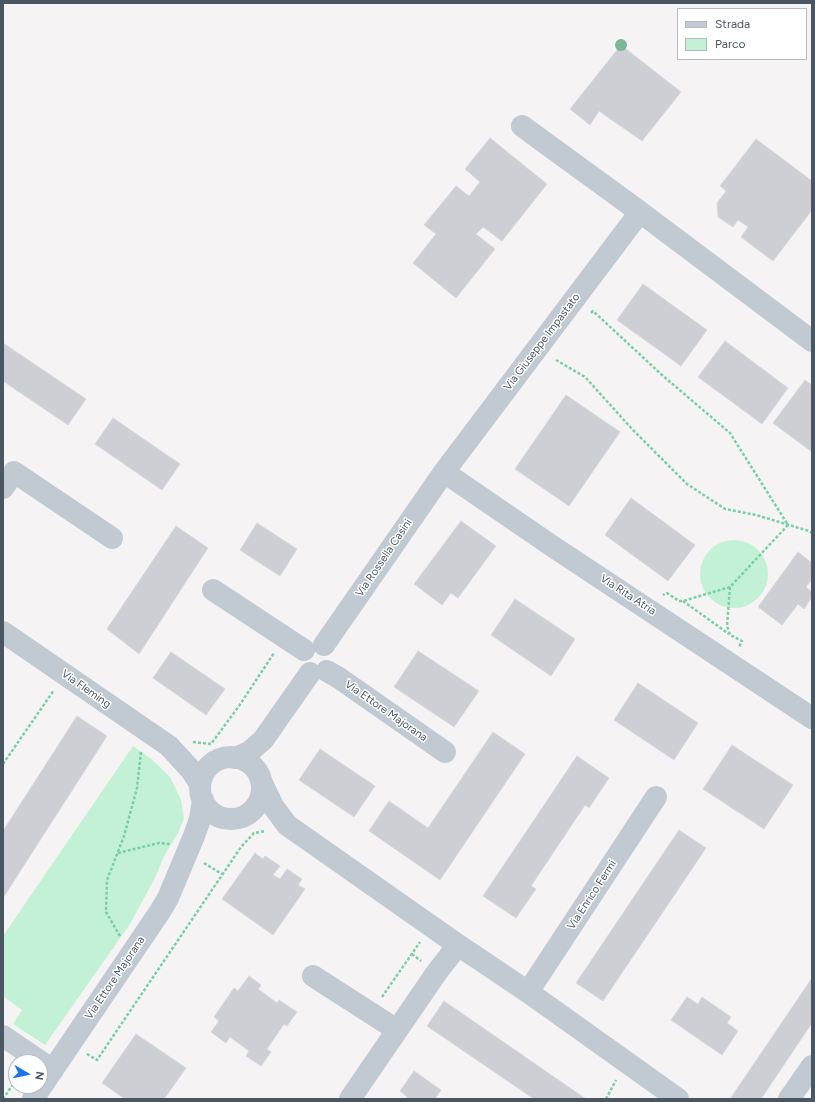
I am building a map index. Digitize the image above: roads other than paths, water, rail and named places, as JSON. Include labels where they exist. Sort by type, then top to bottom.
[{"type":"street","points":[[522,126],[812,341]]},
{"type":"street","name":"Via Giuseppe Impastato","points":[[444,472],[640,212]]},
{"type":"street","points":[[3,488],[14,472],[112,538]]},
{"type":"street","name":"Via Rita Atria","points":[[444,472],[552,546],[812,718]]},
{"type":"street","name":"Via Rossella Casini","points":[[314,648],[444,472]]},
{"type":"street","points":[[213,590],[284,636],[314,648],[302,663],[318,672],[242,767],[273,806],[277,828]]},
{"type":"street","name":"Via Fleming","points":[[3,632],[169,746],[191,770],[202,792],[205,806],[215,815],[226,819],[240,817]]},
{"type":"street","name":"Via Ettore Majorana","points":[[318,672],[352,687],[445,752]]},
{"type":"street","name":"Via Fleming","points":[[169,746],[198,756],[242,767]]},
{"type":"street","name":"Via Ettore Majorana","points":[[34,1099],[137,947],[168,898],[188,853],[200,819],[204,772],[213,763],[242,767],[263,790],[258,805],[240,817],[217,828],[188,853]]},
{"type":"street","name":"Via Enrico Fermi","points":[[528,992],[656,797]]},
{"type":"street","points":[[240,817],[277,828],[528,992],[678,1099]]},
{"type":"street","points":[[350,1099],[437,972],[458,945]]},
{"type":"street","points":[[314,976],[397,1030]]},
{"type":"street","points":[[3,1036],[53,1070]]},
{"type":"street","points":[[789,1099],[812,1066]]}]
